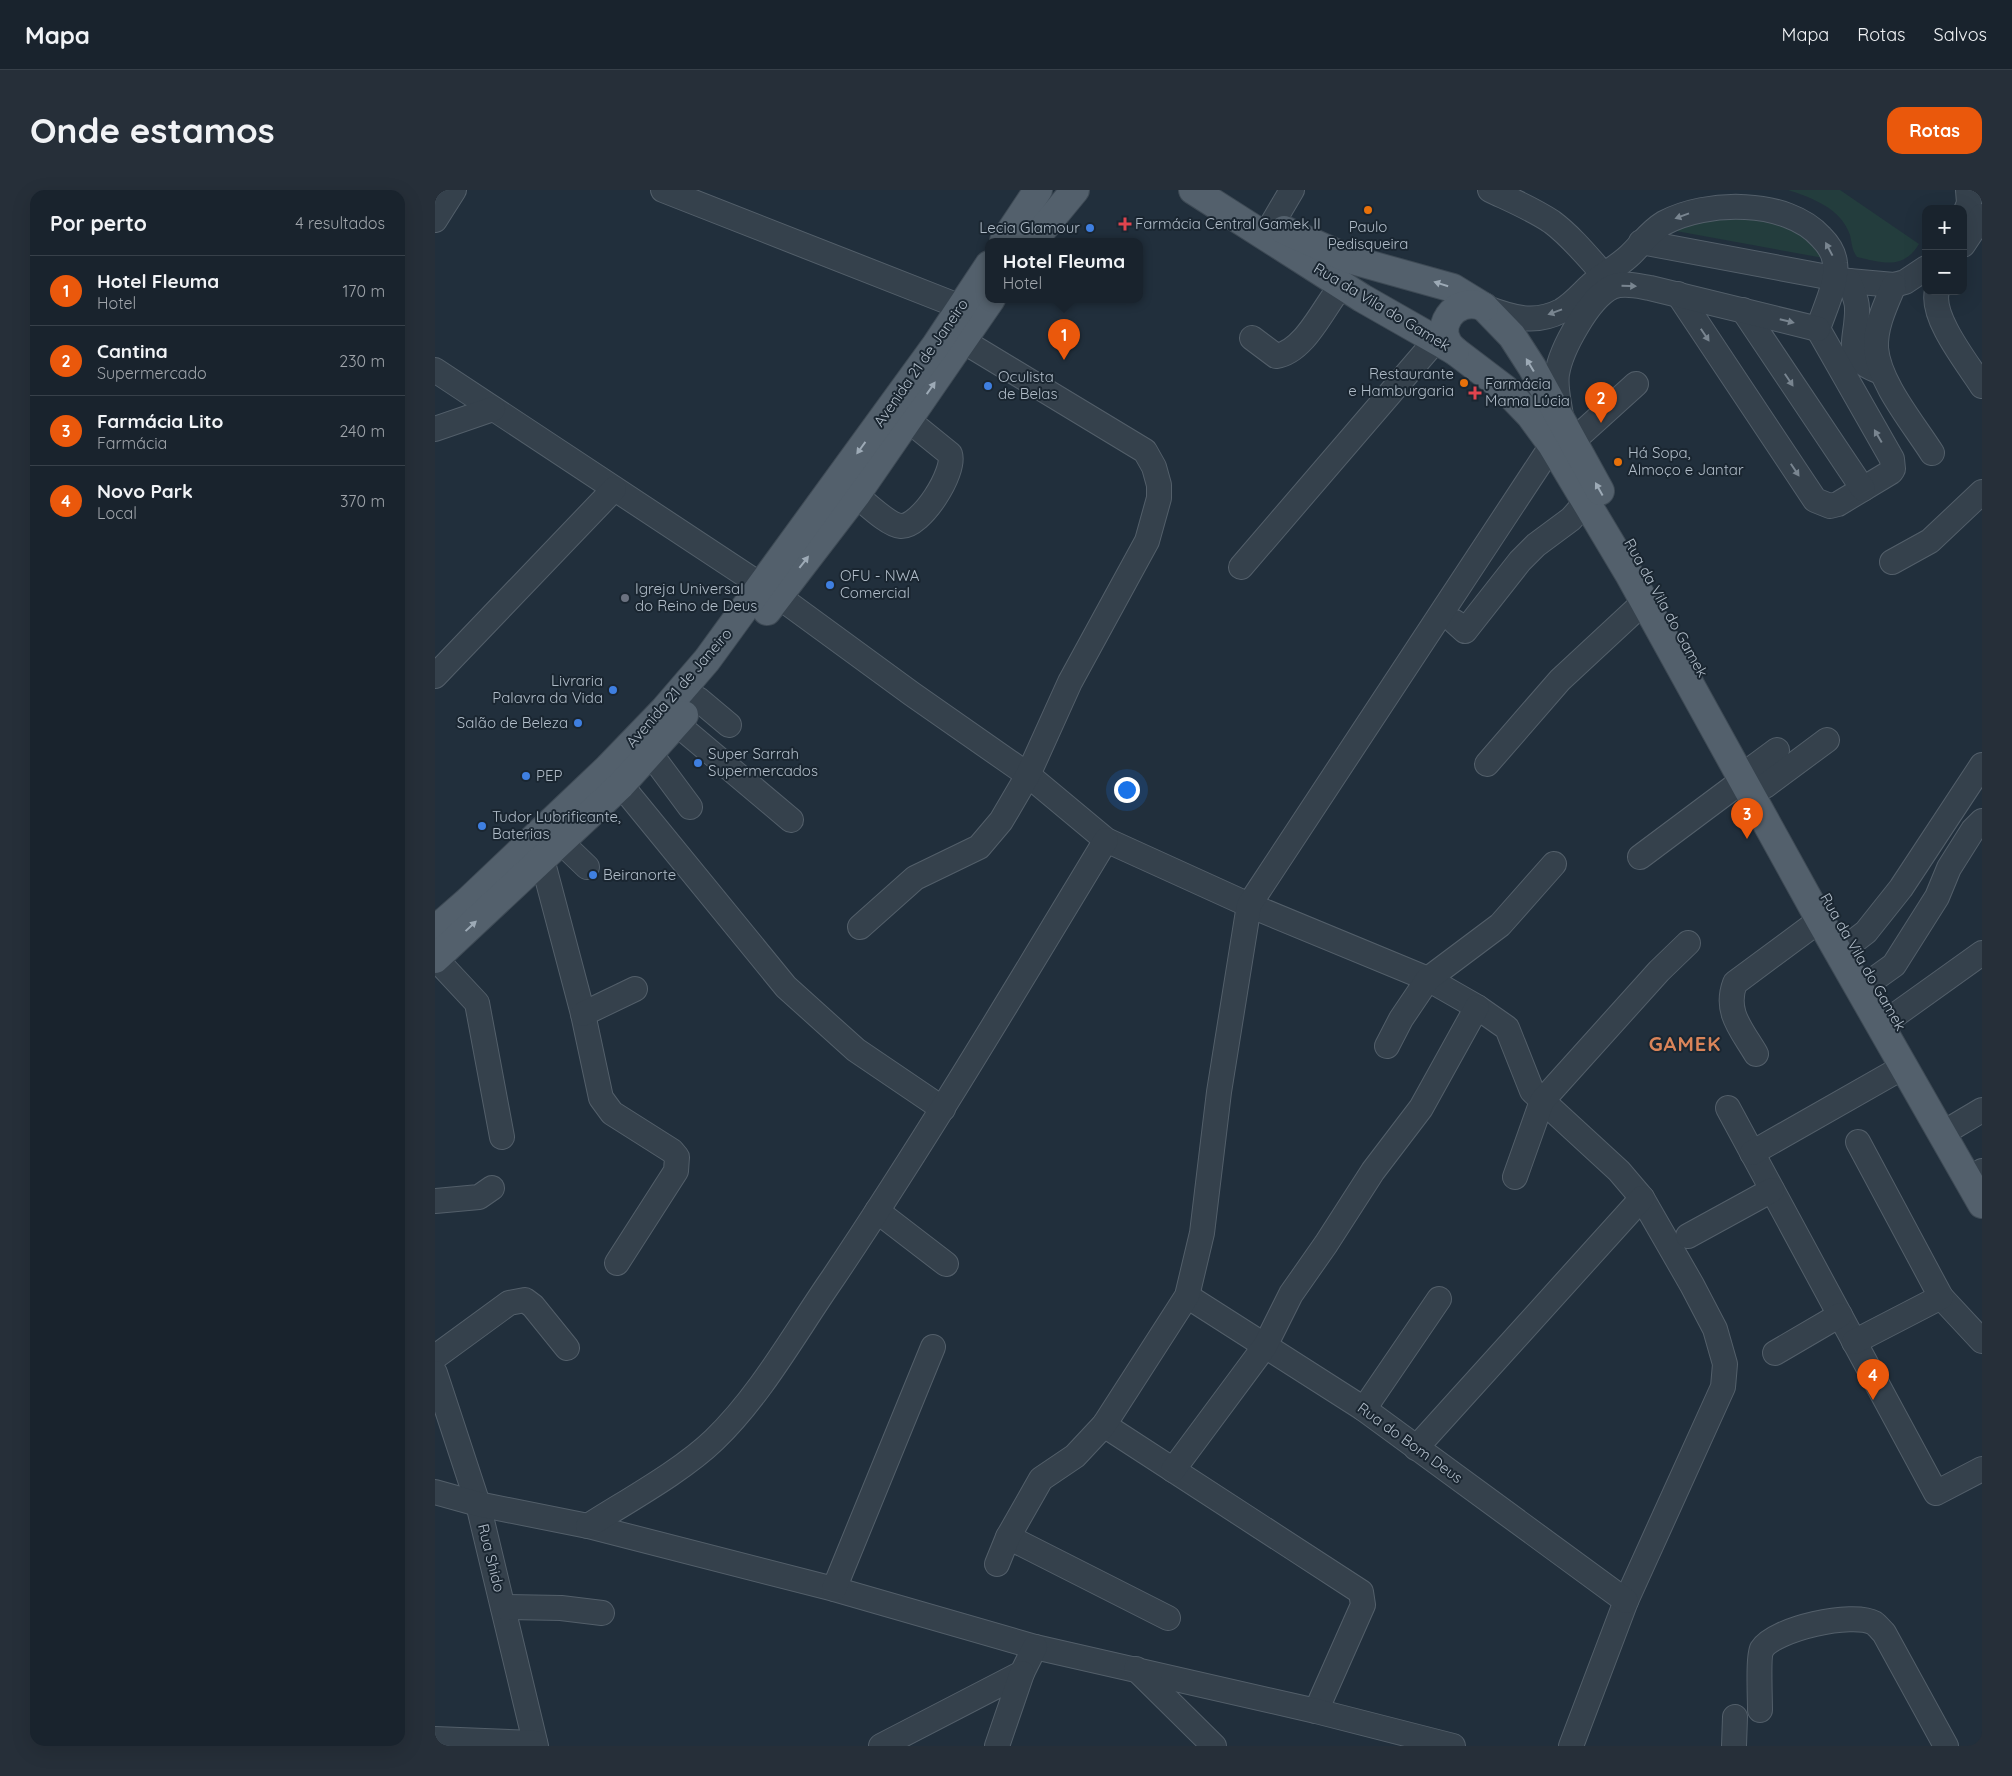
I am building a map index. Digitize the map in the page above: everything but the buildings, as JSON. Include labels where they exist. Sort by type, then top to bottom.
[{"type":"main road","points":[[1006,238],[1038,190]]},
{"type":"main road","points":[[1031,238],[1063,190]]},
{"type":"main road","points":[[1035,238],[1075,190]]},
{"type":"main road","points":[[1193,190],[1217,198]]},
{"type":"main road","name":"Rua da Vila do Gamek","points":[[1217,198],[1308,242],[1349,259],[1453,288],[1484,307],[1511,336],[1562,436],[1754,778],[1820,920],[1982,1204]]},
{"type":"main road","name":"Rua da Vila do Gamek","points":[[1217,198],[1342,285],[1445,346],[1505,389],[1530,415],[1562,436],[1586,502],[1644,602],[1754,778],[1853,942],[1982,1172]]},
{"type":"main road","name":"Avenida 21 de Janeiro","points":[[435,958],[621,785],[698,699],[985,271]]},
{"type":"main road","name":"Avenida 21 de Janeiro","points":[[435,930],[468,902],[658,717],[856,494],[988,303]]},
{"type":"main road","points":[[1445,346],[1449,345],[1444,332],[1449,315],[1455,309],[1467,304],[1484,307]]},
{"type":"street","points":[[435,220],[454,190]]},
{"type":"street","points":[[663,190],[961,307]]},
{"type":"street","points":[[1272,224],[1292,190]]},
{"type":"street","points":[[1490,190],[1552,222],[1573,241],[1604,276]]},
{"type":"street","points":[[1967,208],[1969,203],[1968,190]]},
{"type":"street","points":[[1484,307],[1512,318],[1540,318],[1560,312],[1635,249],[1652,230],[1687,213],[1737,207],[1763,209],[1789,216],[1813,228],[1830,247],[1836,264],[1837,286],[1818,329]]},
{"type":"street","points":[[1967,239],[1982,216]]},
{"type":"street","points":[[1635,249],[1837,286],[1894,285],[1905,282],[1922,271]]},
{"type":"street","points":[[1562,436],[1557,375],[1560,362],[1572,334],[1600,295],[1612,287],[1626,284],[1678,294],[1818,329],[1893,464],[1891,472],[1838,504],[1830,506],[1815,500],[1678,294]]},
{"type":"street","points":[[1252,338],[1276,356],[1288,353],[1307,334],[1342,285]]},
{"type":"street","points":[[1894,285],[1884,309],[1877,335],[1876,348],[1881,372],[1932,452]]},
{"type":"street","points":[[1837,286],[1857,306],[1853,349],[1858,360],[1866,367],[1881,372]]},
{"type":"street","points":[[1936,295],[1939,316],[1982,386]]},
{"type":"street","points":[[1743,310],[1863,489]]},
{"type":"street","points":[[860,927],[915,878],[979,847],[1001,821],[1028,775],[1071,682],[1147,540],[1159,498],[1159,484],[1145,450],[963,341]]},
{"type":"street","points":[[1241,567],[1445,346]]},
{"type":"street","points":[[435,370],[770,591],[1028,775],[1106,840],[1249,905],[1428,979],[1477,1007],[1507,1028],[1532,1090],[1619,1171],[1642,1198],[1693,1285],[1715,1329],[1725,1364],[1723,1387],[1626,1601],[1571,1746]]},
{"type":"street","points":[[997,1564],[1008,1537],[1041,1479],[1075,1456],[1104,1425],[1187,1296],[1202,1233],[1219,1092],[1249,905],[1562,436],[1636,384]]},
{"type":"street","points":[[435,429],[493,409]]},
{"type":"street","points":[[856,494],[891,522],[898,526],[906,526],[916,520],[938,491],[949,474],[952,464],[950,454],[908,420]]},
{"type":"street","points":[[435,676],[614,488]]},
{"type":"street","points":[[1892,562],[1930,541],[1982,492]]},
{"type":"street","points":[[1455,622],[1465,631],[1520,561],[1536,544],[1571,519],[1586,502]]},
{"type":"street","points":[[1487,764],[1560,680],[1644,602]]},
{"type":"street","points":[[698,699],[729,725]]},
{"type":"street","points":[[677,724],[791,820]]},
{"type":"street","points":[[1641,857],[1754,778],[1827,740]]},
{"type":"street","points":[[1754,778],[1777,750]]},
{"type":"street","points":[[649,753],[690,807]]},
{"type":"street","points":[[1853,942],[1866,932],[1901,888],[1982,765]]},
{"type":"street","points":[[621,785],[786,987],[856,1050],[943,1109]]},
{"type":"street","points":[[1873,980],[1894,965],[1937,898],[1949,868],[1973,830],[1982,820]]},
{"type":"street","points":[[588,1526],[674,1470],[713,1441],[744,1408],[877,1211],[943,1109],[1106,840]]},
{"type":"street","points":[[551,850],[587,867]]},
{"type":"street","points":[[551,850],[601,1098],[605,1106],[612,1113],[672,1150],[677,1156],[676,1171],[617,1263]]},
{"type":"street","points":[[1387,1046],[1401,1019],[1428,979],[1500,925],[1553,864]]},
{"type":"street","points":[[1756,1054],[1731,1011],[1730,995],[1735,983],[1820,920]]},
{"type":"street","points":[[1515,1177],[1543,1100],[1659,971],[1689,943]]},
{"type":"street","points":[[1894,1016],[1982,954]]},
{"type":"street","points":[[435,958],[477,1003],[502,1137]]},
{"type":"street","points":[[583,1014],[635,989]]},
{"type":"street","points":[[1173,1470],[1265,1346],[1291,1294],[1373,1171],[1421,1108],[1477,1007]]},
{"type":"street","points":[[1752,1152],[1905,1066]]},
{"type":"street","points":[[1728,1108],[1935,1493],[1982,1469]]},
{"type":"street","points":[[1955,1126],[1982,1110]]},
{"type":"street","points":[[1858,1142],[1941,1297],[1982,1341]]},
{"type":"street","points":[[435,1201],[479,1197],[492,1188]]},
{"type":"street","points":[[1688,1236],[1772,1190]]},
{"type":"street","points":[[1416,1448],[1642,1198]]},
{"type":"street","points":[[877,1211],[946,1264]]},
{"type":"street","name":"Rua do Bom Deus","points":[[1187,1296],[1364,1409],[1626,1601]]},
{"type":"street","points":[[1854,1342],[1941,1297]]},
{"type":"street","points":[[1364,1409],[1439,1299]]},
{"type":"street","points":[[435,1357],[509,1303],[525,1300],[533,1306],[567,1348]]},
{"type":"street","points":[[1775,1353],[1840,1315]]},
{"type":"street","points":[[834,1589],[933,1347]]},
{"type":"street","name":"Rua Shido","points":[[435,1373],[478,1504],[536,1744]]},
{"type":"street","points":[[1104,1425],[1361,1592],[1363,1605],[1316,1711]]},
{"type":"street","points":[[435,1492],[478,1504],[588,1526],[834,1589],[1035,1647],[1316,1711],[1453,1746]]},
{"type":"street","points":[[1008,1537],[1168,1618]]},
{"type":"street","points":[[503,1607],[561,1608],[602,1613]]},
{"type":"street","points":[[1760,1710],[1761,1651],[1769,1640],[1788,1631],[1823,1623],[1854,1619],[1873,1622],[1884,1633],[1946,1746]]},
{"type":"street","points":[[997,1746],[1022,1673],[1035,1647]]},
{"type":"street","points":[[1136,1669],[1213,1746]]},
{"type":"street","points":[[881,1746],[1022,1673]]},
{"type":"street","points":[[1733,1746],[1735,1717]]},
{"type":"street","points":[[435,1739],[536,1744]]},
{"type":"green space","points":[[1788,190],[1840,190],[1919,244],[1906,258],[1899,261],[1884,262],[1857,257],[1846,226],[1833,211],[1825,205]]},
{"type":"green space","points":[[1734,213],[1801,227],[1829,259],[1665,229]]},
{"type":"place","name":"Paulo Pedisqueira","points":[[1368,210]]},
{"type":"place","name":"Farmácia Central Gamek II","points":[[1125,224]]},
{"type":"place","name":"Lecia Glamour","points":[[1090,228]]},
{"type":"place","name":"Hotel Fleuma","points":[[1064,360]]},
{"type":"place","name":"Restaurante e Hamburgaria","points":[[1464,383]]},
{"type":"place","name":"Oculista de Belas","points":[[988,386]]},
{"type":"place","name":"Farmácia Mama Lúcia","points":[[1475,393]]},
{"type":"place","name":"Cantina","points":[[1601,423]]},
{"type":"place","name":"Há Sopa, Almoço e Jantar","points":[[1618,462]]},
{"type":"place","name":"OFU - NWA Comercial","points":[[830,585]]},
{"type":"place","name":"Igreja Universal do Reino de Deus","points":[[625,598]]},
{"type":"place","name":"Livraria Palavra da Vida","points":[[613,690]]},
{"type":"place","name":"Salão de Beleza","points":[[578,723]]},
{"type":"place","name":"Super Sarrah Supermercados","points":[[698,763]]},
{"type":"place","name":"PEP","points":[[526,776]]},
{"type":"place","name":"Tudor Lubrificante, Baterias","points":[[482,826]]},
{"type":"place","name":"Farmácia Lito","points":[[1747,839]]},
{"type":"place","name":"Beiranorte","points":[[593,875]]},
{"type":"place","name":"Novo Park","points":[[1873,1400]]},
{"type":"district","name":"GAMEK","points":[[1685,1044]]}]
